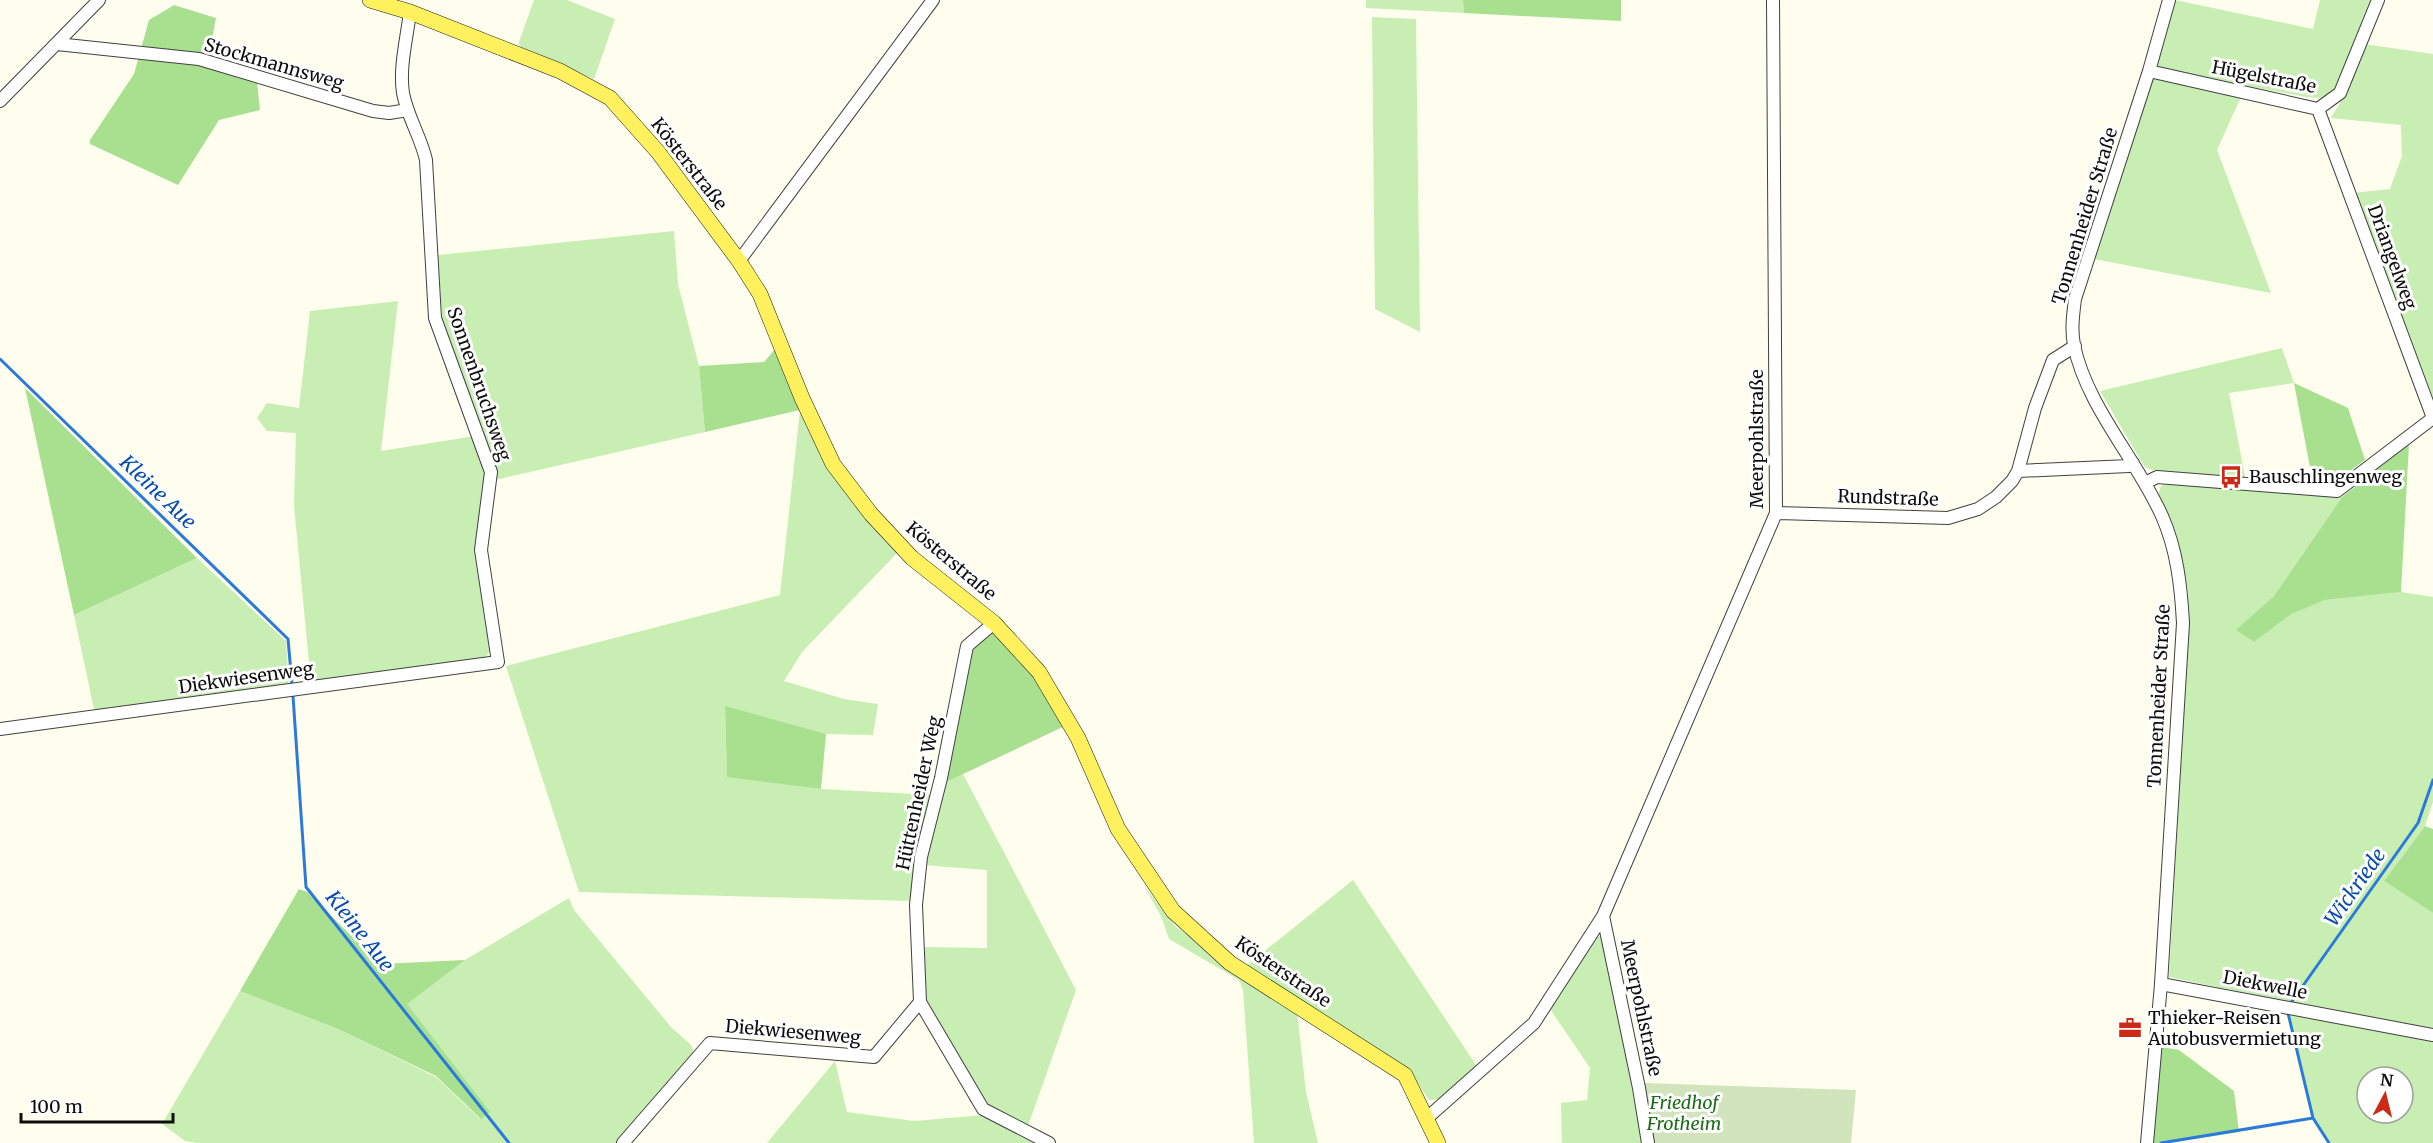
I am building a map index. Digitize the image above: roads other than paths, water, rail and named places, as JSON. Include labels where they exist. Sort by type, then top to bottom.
[{"type":"main road","name":"Kösterstraße","points":[[370,0],[410,12],[560,71],[610,98],[657,152],[739,261],[760,294],[802,398],[833,464],[871,514],[912,558],[994,623],[1039,672],[1078,738],[1118,830],[1173,911],[1230,963],[1405,1074],[1438,1143]]},
{"type":"street","points":[[0,101],[99,0]]},
{"type":"street","points":[[739,261],[933,0]]},
{"type":"street","name":"Meerpohlstraße","points":[[1426,1118],[1534,1023],[1603,915],[1776,513],[1773,0]]},
{"type":"street","name":"Tonnenheider Straße","points":[[2147,1143],[2161,984],[2183,623],[2181,590],[2172,544],[2162,516],[2091,392],[2074,346],[2073,324],[2075,299],[2149,71],[2169,0]]},
{"type":"street","name":"Hügelstraße","points":[[2149,71],[2318,108],[2340,93],[2378,0]]},
{"type":"street","name":"Sonnenbruchsweg","points":[[410,12],[403,91],[426,160],[435,318],[491,471],[482,550],[498,662]]},
{"type":"street","name":"Stockmannsweg","points":[[57,44],[199,59],[373,111],[389,113],[408,110]]},
{"type":"street","name":"Driangelweg","points":[[2318,108],[2433,418]]},
{"type":"street","name":"Rundstraße","points":[[1776,513],[1948,518],[1977,508],[1996,497],[2012,481],[2018,471],[2034,408],[2053,360],[2074,346]]},
{"type":"street","points":[[2145,483],[2157,477],[2337,491],[2433,418]]},
{"type":"street","points":[[2018,471],[2129,466],[2133,463]]},
{"type":"street","name":"Hüttenheider Weg","points":[[994,623],[967,646],[921,857],[916,905],[920,1002],[983,1109],[1049,1143]]},
{"type":"street","name":"Diekwiesenweg","points":[[0,729],[498,662]]},
{"type":"street","name":"Meerpohlstraße","points":[[1603,915],[1639,1088],[1648,1143]]},
{"type":"street","name":"Diekwelle","points":[[2161,984],[2433,1035]]},
{"type":"street","name":"Diekwiesenweg","points":[[623,1143],[710,1043],[874,1057],[920,1002]]},
{"type":"waterway","name":"Kleine Aue","points":[[0,359],[288,639],[292,684]]},
{"type":"waterway","name":"Kleine Aue","points":[[293,696],[306,887],[509,1143]]},
{"type":"waterway","name":"Wickriede","points":[[2290,1004],[2418,823],[2433,780]]},
{"type":"waterway","name":"Wickriede","points":[[2288,1013],[2313,1118],[2329,1143]]},
{"type":"waterway","points":[[2161,1143],[2313,1118]]},
{"type":"place","name":"Bauschlingenweg","points":[[2231,477]]},
{"type":"place","name":"Thieker-Reisen Autobusvermietung","points":[[2130,1028]]},
{"type":"park label","name":"Friedhof Frotheim","points":[[1684,1113]]}]
